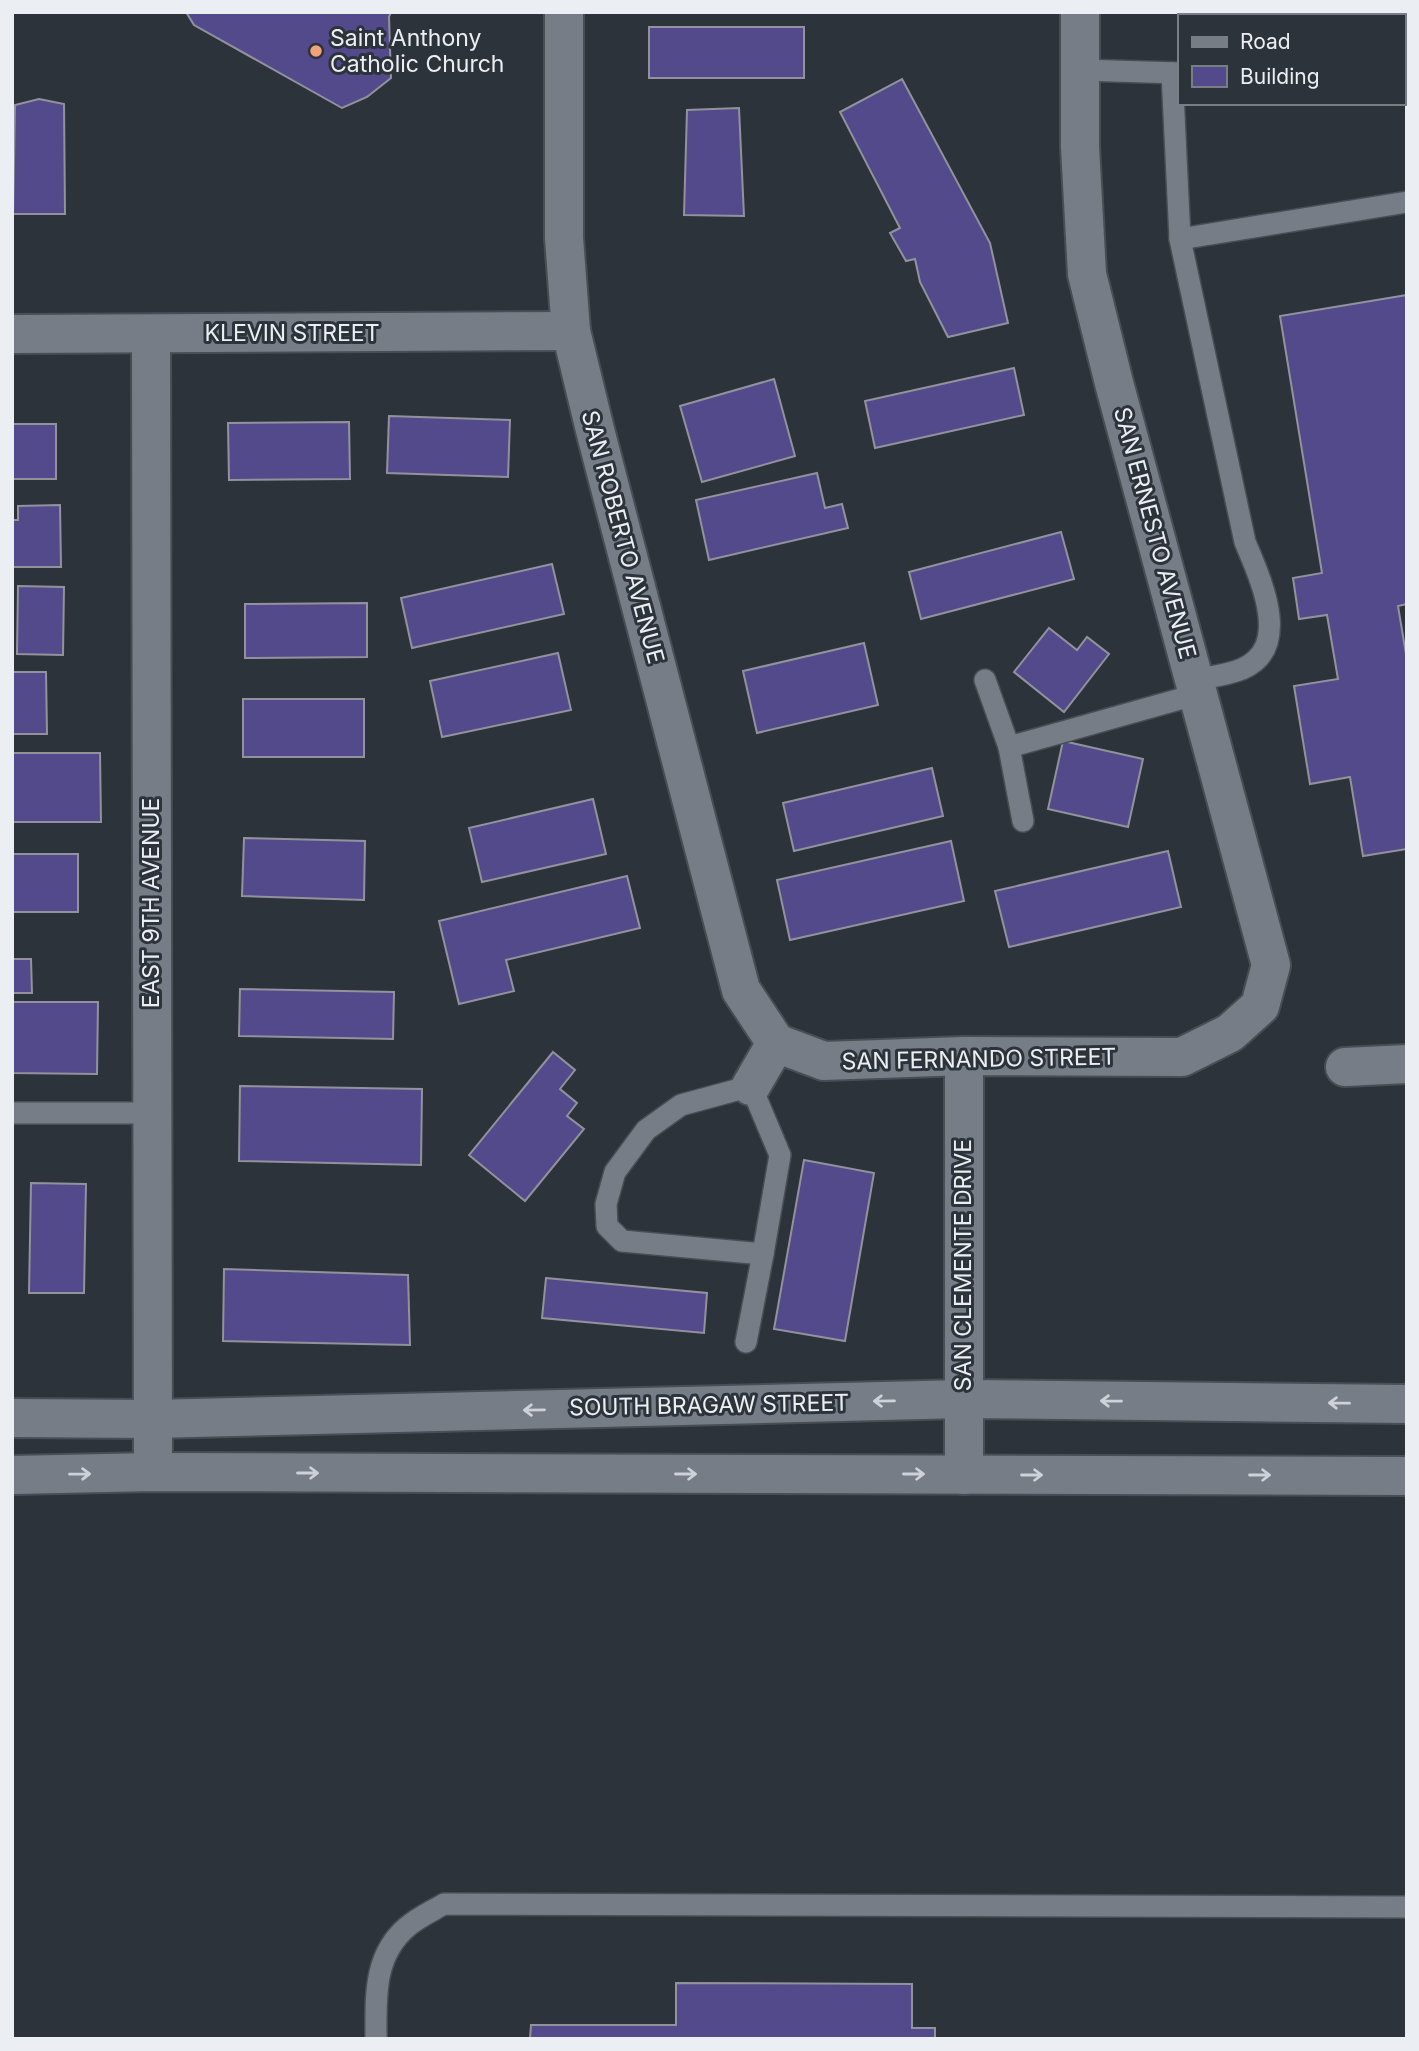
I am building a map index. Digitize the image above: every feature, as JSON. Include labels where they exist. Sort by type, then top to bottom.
[{"type":"street","name":"SAN ROBERTO AVENUE","points":[[564,12],[564,238],[571,331],[741,990],[776,1043]]},
{"type":"street","name":"SAN ERNESTO AVENUE","points":[[1080,12],[1080,147],[1087,274],[1271,965],[1260,1006],[1230,1033]]},
{"type":"street","name":"KLEVIN STREET","points":[[12,334],[571,331]]},
{"type":"street","name":"EAST 9TH AVENUE","points":[[151,334],[153,1472]]},
{"type":"street","name":"SAN FERNANDO STREET","points":[[776,1043],[824,1061],[964,1056],[1182,1057],[1230,1033]]},
{"type":"street","points":[[751,1086],[776,1043]]},
{"type":"street","name":"SAN CLEMENTE DRIVE","points":[[964,1056],[964,1475]]},
{"type":"street","points":[[1345,1067],[1407,1065]]},
{"type":"street","name":"SOUTH BRAGAW STREET","points":[[12,1418],[151,1419],[963,1399],[1407,1404]]},
{"type":"street","points":[[12,1475],[153,1472],[1407,1476]]},
{"type":"lane","points":[[1009,747],[1242,670],[1256,661],[1267,646],[1270,627],[1264,586],[1245,542],[1180,239],[1175,73],[1080,70]]},
{"type":"lane","points":[[1180,239],[1407,202]]},
{"type":"lane","points":[[985,680],[1009,747],[1023,821]]},
{"type":"lane","points":[[746,1342],[763,1254],[780,1155],[751,1086],[681,1105],[646,1130],[615,1172],[606,1204],[607,1226],[622,1241],[763,1254]]},
{"type":"lane","points":[[12,1113],[151,1113]]},
{"type":"lane","points":[[376,2039],[376,1983],[391,1943],[408,1925],[444,1904],[1407,1907]]},
{"type":"building","name":"Saint Anthony Catholic Church","points":[[186,12],[391,12],[391,78],[367,97],[342,108],[194,25]]},
{"type":"building","points":[[649,27],[804,27],[804,78],[649,78]]},
{"type":"building","points":[[902,79],[990,243],[1008,323],[948,337],[920,282],[915,259],[906,261],[890,233],[900,228],[840,112]]},
{"type":"building","points":[[39,99],[64,104],[65,214],[13,214],[15,105]]},
{"type":"building","points":[[739,108],[744,216],[684,215],[687,110]]},
{"type":"building","points":[[1407,295],[1407,604],[1398,606],[1407,660],[1407,849],[1363,856],[1350,777],[1310,784],[1294,686],[1338,679],[1327,615],[1299,619],[1293,578],[1322,573],[1280,316]]},
{"type":"building","points":[[1014,368],[1024,415],[875,448],[865,401]]},
{"type":"building","points":[[774,379],[795,456],[702,482],[680,406]]},
{"type":"building","points":[[389,416],[510,420],[508,477],[387,473]]},
{"type":"building","points":[[349,422],[350,479],[229,480],[228,423]]},
{"type":"building","points":[[12,424],[56,424],[56,479],[12,479]]},
{"type":"building","points":[[817,473],[825,508],[842,504],[848,528],[709,560],[696,500]]},
{"type":"building","points":[[60,505],[61,567],[12,567],[12,520],[18,520],[18,506]]},
{"type":"building","points":[[1061,532],[1074,579],[921,619],[909,572]]},
{"type":"building","points":[[552,564],[564,614],[412,648],[401,598]]},
{"type":"building","points":[[18,586],[64,587],[63,655],[17,654]]},
{"type":"building","points":[[367,603],[367,657],[245,658],[245,604]]},
{"type":"building","points":[[1049,628],[1077,650],[1087,637],[1109,654],[1064,712],[1014,672]]},
{"type":"building","points":[[864,643],[878,705],[757,733],[743,671]]},
{"type":"building","points":[[558,653],[571,710],[442,737],[430,681]]},
{"type":"building","points":[[12,672],[46,672],[47,734],[12,734]]},
{"type":"building","points":[[243,699],[364,699],[364,757],[243,757]]},
{"type":"building","points":[[1063,741],[1143,759],[1128,827],[1048,809]]},
{"type":"building","points":[[12,753],[100,753],[101,822],[12,822]]},
{"type":"building","points":[[932,768],[943,816],[794,851],[783,803]]},
{"type":"building","points":[[593,799],[606,854],[482,882],[469,828]]},
{"type":"building","points":[[244,838],[365,841],[364,900],[242,896]]},
{"type":"building","points":[[951,841],[964,901],[790,940],[777,880]]},
{"type":"building","points":[[1168,851],[1181,907],[1009,947],[995,891]]},
{"type":"building","points":[[12,854],[78,854],[78,912],[12,912]]},
{"type":"building","points":[[627,876],[640,928],[506,960],[514,991],[459,1004],[439,921]]},
{"type":"building","points":[[12,959],[31,959],[32,993],[12,993]]},
{"type":"building","points":[[240,989],[394,992],[393,1039],[239,1036]]},
{"type":"building","points":[[12,1002],[98,1002],[97,1074],[12,1073]]},
{"type":"building","points":[[553,1052],[575,1070],[560,1089],[577,1103],[567,1116],[584,1129],[525,1201],[469,1155]]},
{"type":"building","points":[[240,1086],[422,1089],[421,1165],[239,1161]]},
{"type":"building","points":[[804,1160],[874,1173],[845,1341],[774,1329]]},
{"type":"building","points":[[31,1183],[86,1184],[84,1293],[29,1293]]},
{"type":"building","points":[[224,1269],[408,1275],[410,1345],[223,1341]]},
{"type":"building","points":[[546,1278],[707,1293],[704,1333],[542,1318]]},
{"type":"building","points":[[676,1983],[912,1984],[912,2028],[935,2028],[935,2039],[530,2039],[531,2025],[676,2025]]},
{"type":"place","name":"Saint Anthony Catholic Church","points":[[316,51]]}]
